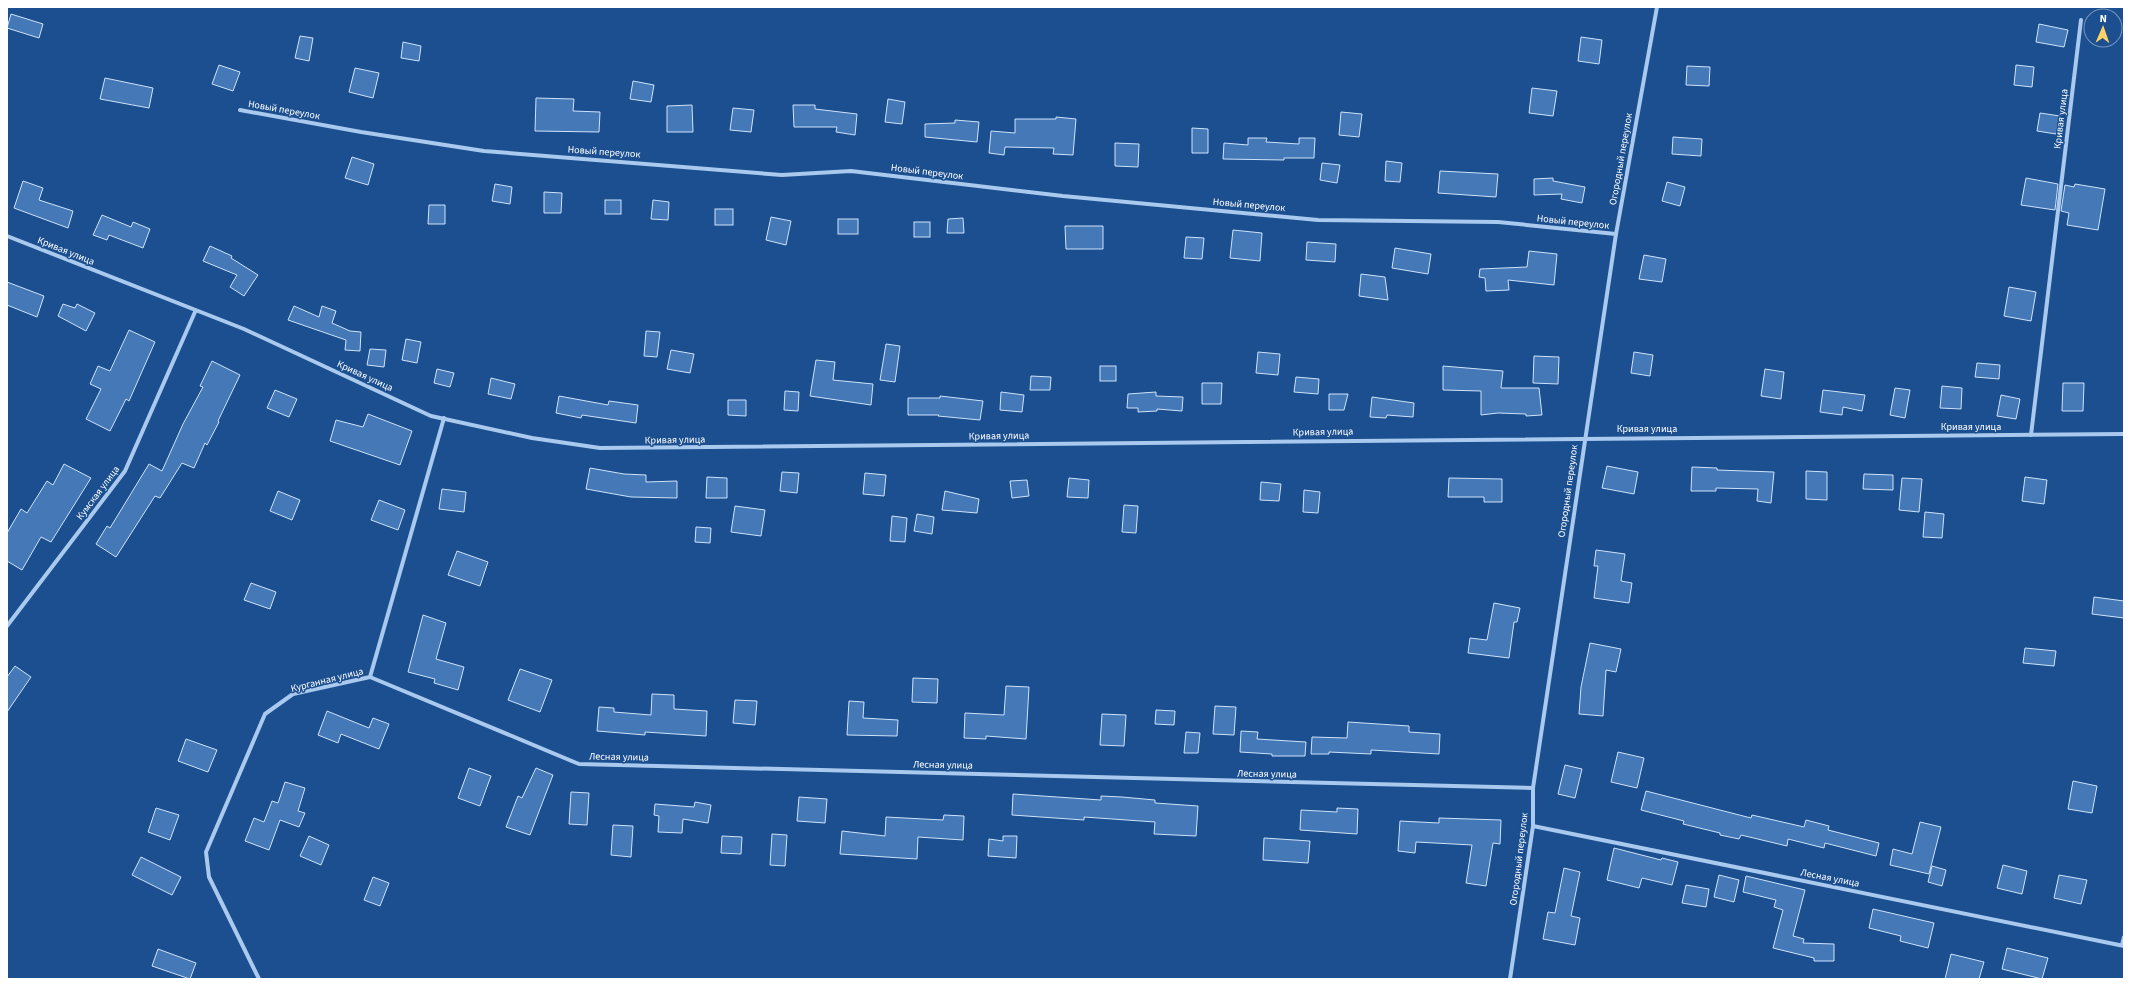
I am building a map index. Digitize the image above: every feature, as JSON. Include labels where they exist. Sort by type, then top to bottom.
[{"type":"street","name":"Огородный переулок","points":[[1510,979],[1533,826],[1532,788],[1584,438],[1616,234],[1657,7]]},
{"type":"street","name":"Кривая улица","points":[[2031,435],[2081,20]]},
{"type":"street","name":"Новый переулок","points":[[240,110],[361,132],[484,151],[782,174],[851,171],[1063,196],[1318,220],[1498,222],[1616,234]]},
{"type":"street","name":"Кривая улица","points":[[7,236],[195,312],[244,329],[431,416],[532,438],[600,448],[2124,434]]},
{"type":"street","name":"Кумская улица","points":[[7,626],[125,471],[195,312]]},
{"type":"street","name":"Курганная улица","points":[[259,979],[209,877],[206,852],[265,714],[293,694],[370,677],[444,418]]},
{"type":"street","name":"Лесная улица","points":[[370,677],[579,764],[1532,788]]},
{"type":"street","name":"Лесная улица","points":[[1533,826],[2123,946]]},
{"type":"street","points":[[2123,946],[2124,937]]},
{"type":"building","points":[[11,14],[43,24],[39,38],[7,28]]},
{"type":"building","points":[[2039,24],[2068,30],[2064,47],[2036,42]]},
{"type":"building","points":[[300,36],[313,38],[309,61],[295,58]]},
{"type":"building","points":[[1581,37],[1602,40],[1599,64],[1578,61]]},
{"type":"building","points":[[403,42],[421,46],[419,61],[401,58]]},
{"type":"building","points":[[219,65],[240,72],[233,91],[212,84]]},
{"type":"building","points":[[2016,65],[2034,67],[2032,87],[2014,85]]},
{"type":"building","points":[[1687,66],[1710,67],[1709,86],[1686,85]]},
{"type":"building","points":[[355,68],[379,73],[373,98],[349,92]]},
{"type":"building","points":[[105,78],[153,88],[149,108],[100,99]]},
{"type":"building","points":[[633,81],[654,85],[651,102],[630,99]]},
{"type":"building","points":[[1532,88],[1557,91],[1553,116],[1529,113]]},
{"type":"building","points":[[536,98],[574,99],[573,111],[600,112],[599,132],[535,131]]},
{"type":"building","points":[[888,99],[905,102],[902,124],[885,122]]},
{"type":"building","points":[[692,105],[693,132],[667,132],[667,106]]},
{"type":"building","points":[[793,105],[815,105],[815,109],[857,114],[855,135],[836,132],[837,127],[794,127]]},
{"type":"building","points":[[733,108],[754,110],[751,132],[730,130]]},
{"type":"building","points":[[1341,112],[1362,114],[1359,137],[1339,135]]},
{"type":"building","points":[[2040,113],[2060,116],[2056,134],[2037,131]]},
{"type":"building","points":[[1056,117],[1076,119],[1073,155],[1053,154],[1054,148],[1005,147],[1004,155],[989,153],[991,131],[1015,133],[1015,119],[1056,119]]},
{"type":"building","points":[[955,120],[979,122],[977,142],[925,137],[925,124],[955,123]]},
{"type":"building","points":[[1192,128],[1208,129],[1208,153],[1192,153]]},
{"type":"building","points":[[1673,137],[1702,139],[1701,156],[1672,154]]},
{"type":"building","points":[[1248,138],[1267,138],[1266,142],[1299,144],[1299,138],[1315,138],[1314,158],[1284,158],[1284,160],[1223,159],[1224,143],[1248,145]]},
{"type":"building","points":[[1115,143],[1139,144],[1138,167],[1115,166]]},
{"type":"building","points":[[352,157],[374,164],[368,185],[345,178]]},
{"type":"building","points":[[1386,161],[1402,163],[1400,182],[1385,181]]},
{"type":"building","points":[[1322,163],[1340,165],[1337,183],[1320,180]]},
{"type":"building","points":[[1440,171],[1498,174],[1496,197],[1438,193]]},
{"type":"building","points":[[1553,178],[1553,181],[1585,187],[1582,203],[1561,199],[1562,194],[1534,195],[1534,179]]},
{"type":"building","points":[[2026,178],[2058,184],[2055,210],[2021,205]]},
{"type":"building","points":[[23,181],[43,188],[39,200],[73,211],[68,228],[14,208]]},
{"type":"building","points":[[1667,182],[1685,187],[1680,206],[1662,201]]},
{"type":"building","points":[[495,184],[512,187],[510,204],[492,201]]},
{"type":"building","points":[[2075,184],[2105,189],[2098,230],[2067,225],[2069,213],[2061,211],[2065,185],[2074,187]]},
{"type":"building","points":[[544,192],[562,193],[561,213],[544,213]]},
{"type":"building","points":[[605,200],[621,200],[621,214],[605,214]]},
{"type":"building","points":[[653,200],[669,202],[668,220],[651,219]]},
{"type":"building","points":[[429,205],[445,205],[445,224],[428,224]]},
{"type":"building","points":[[715,209],[733,209],[733,225],[715,225]]},
{"type":"building","points":[[102,215],[131,227],[133,222],[150,229],[143,248],[109,235],[107,240],[93,235]]},
{"type":"building","points":[[771,217],[791,221],[786,245],[766,240]]},
{"type":"building","points":[[963,218],[964,233],[947,233],[948,219]]},
{"type":"building","points":[[838,219],[858,219],[858,234],[838,234]]},
{"type":"building","points":[[914,222],[930,222],[930,237],[914,237]]},
{"type":"building","points":[[1065,226],[1103,226],[1103,249],[1066,249]]},
{"type":"building","points":[[1233,230],[1262,233],[1260,261],[1230,258]]},
{"type":"building","points":[[1186,237],[1204,238],[1202,259],[1184,258]]},
{"type":"building","points":[[1307,242],[1336,244],[1335,262],[1306,260]]},
{"type":"building","points":[[210,246],[232,256],[231,258],[258,275],[244,296],[230,287],[237,275],[203,261]]},
{"type":"building","points":[[1395,248],[1431,254],[1428,274],[1392,268]]},
{"type":"building","points":[[1529,251],[1557,254],[1554,285],[1508,280],[1509,290],[1486,291],[1485,278],[1479,277],[1480,269],[1527,267]]},
{"type":"building","points":[[1644,255],[1666,259],[1662,282],[1639,279]]},
{"type":"building","points":[[1361,274],[1385,277],[1388,300],[1359,296]]},
{"type":"building","points":[[7,282],[44,296],[37,317],[7,305]]},
{"type":"building","points":[[2009,287],[2036,292],[2031,321],[2004,316]]},
{"type":"building","points":[[63,304],[75,308],[77,304],[95,313],[86,331],[58,316]]},
{"type":"building","points":[[294,306],[319,317],[322,306],[336,311],[332,323],[350,331],[361,332],[360,351],[345,350],[346,340],[288,320]]},
{"type":"building","points":[[129,330],[155,342],[129,401],[126,399],[110,431],[86,419],[101,389],[90,384],[98,366],[110,371]]},
{"type":"building","points":[[646,331],[660,332],[657,357],[644,356]]},
{"type":"building","points":[[406,339],[421,342],[417,363],[402,360]]},
{"type":"building","points":[[886,344],[900,346],[895,382],[880,380]]},
{"type":"building","points":[[370,349],[386,350],[384,367],[367,365]]},
{"type":"building","points":[[671,350],[694,354],[690,373],[667,369]]},
{"type":"building","points":[[1258,352],[1280,354],[1278,375],[1256,373]]},
{"type":"building","points":[[1634,352],[1653,355],[1650,376],[1631,373]]},
{"type":"building","points":[[1534,356],[1559,357],[1558,384],[1533,383]]},
{"type":"building","points":[[816,360],[835,362],[833,380],[873,384],[871,405],[810,396]]},
{"type":"building","points":[[212,361],[240,375],[218,421],[219,422],[207,445],[205,443],[194,468],[182,463],[160,498],[155,496],[116,557],[96,544],[107,526],[110,528],[149,464],[162,471],[183,424],[203,387],[200,386]]},
{"type":"building","points":[[1977,363],[2000,365],[1999,379],[1975,377]]},
{"type":"building","points":[[1100,366],[1116,366],[1116,381],[1100,381]]},
{"type":"building","points":[[1443,366],[1503,371],[1501,388],[1539,388],[1542,415],[1526,416],[1526,414],[1498,413],[1481,415],[1481,391],[1443,390]]},
{"type":"building","points":[[437,369],[454,373],[450,387],[434,383]]},
{"type":"building","points":[[1765,369],[1784,372],[1781,399],[1761,396]]},
{"type":"building","points":[[1031,376],[1051,377],[1050,390],[1030,390]]},
{"type":"building","points":[[1296,377],[1319,379],[1318,394],[1294,392]]},
{"type":"building","points":[[491,378],[515,384],[511,399],[488,394]]},
{"type":"building","points":[[1202,383],[1222,383],[1221,404],[1202,404]]},
{"type":"building","points":[[2063,383],[2084,383],[2083,411],[2062,411]]},
{"type":"building","points":[[1942,386],[1962,388],[1961,409],[1940,408]]},
{"type":"building","points":[[1895,388],[1910,390],[1905,418],[1890,415]]},
{"type":"building","points":[[275,390],[297,399],[289,417],[267,408]]},
{"type":"building","points":[[1823,390],[1865,395],[1862,411],[1843,407],[1842,415],[1820,412]]},
{"type":"building","points":[[785,391],[799,392],[798,411],[784,410]]},
{"type":"building","points":[[1001,392],[1024,395],[1022,412],[1000,410]]},
{"type":"building","points":[[1156,392],[1156,396],[1183,397],[1182,411],[1157,409],[1157,411],[1138,412],[1138,408],[1127,408],[1128,394]]},
{"type":"building","points":[[1329,394],[1348,394],[1344,410],[1329,410]]},
{"type":"building","points":[[2001,395],[2020,399],[2016,419],[1997,416]]},
{"type":"building","points":[[559,396],[608,405],[609,401],[638,405],[636,423],[582,415],[581,418],[556,413]]},
{"type":"building","points":[[940,396],[983,401],[980,420],[938,416],[939,415],[908,415],[908,398],[940,398]]},
{"type":"building","points":[[1372,397],[1414,403],[1413,417],[1387,415],[1386,418],[1370,417]]},
{"type":"building","points":[[728,400],[746,400],[746,416],[728,415]]},
{"type":"building","points":[[368,414],[412,431],[400,465],[330,441],[336,420],[363,427]]},
{"type":"building","points":[[64,464],[91,478],[51,542],[41,537],[22,570],[7,561],[7,533],[21,509],[27,513],[47,481],[53,485]]},
{"type":"building","points":[[1607,466],[1638,472],[1634,494],[1602,488]]},
{"type":"building","points":[[1692,467],[1717,468],[1717,470],[1774,472],[1771,503],[1757,501],[1758,489],[1716,488],[1716,491],[1691,491]]},
{"type":"building","points":[[590,468],[624,474],[646,475],[646,482],[677,481],[677,498],[631,497],[586,489]]},
{"type":"building","points":[[1806,471],[1827,472],[1827,500],[1806,499]]},
{"type":"building","points":[[782,472],[799,473],[797,493],[780,491]]},
{"type":"building","points":[[865,473],[886,475],[884,496],[863,494]]},
{"type":"building","points":[[1864,474],[1893,475],[1893,490],[1863,489]]},
{"type":"building","points":[[707,477],[727,478],[727,498],[706,498]]},
{"type":"building","points":[[2025,477],[2047,480],[2044,504],[2022,501]]},
{"type":"building","points":[[1069,478],[1089,480],[1088,498],[1067,497]]},
{"type":"building","points":[[1449,478],[1502,479],[1502,502],[1484,502],[1484,497],[1448,497]]},
{"type":"building","points":[[1902,478],[1922,479],[1919,512],[1899,510]]},
{"type":"building","points":[[1027,480],[1029,496],[1012,498],[1010,481]]},
{"type":"building","points":[[1261,482],[1281,484],[1279,501],[1260,500]]},
{"type":"building","points":[[442,489],[466,492],[464,512],[439,509]]},
{"type":"building","points":[[1304,490],[1320,492],[1318,513],[1303,512]]},
{"type":"building","points":[[278,491],[300,500],[292,520],[270,511]]},
{"type":"building","points":[[945,491],[979,499],[977,513],[942,510]]},
{"type":"building","points":[[379,500],[405,510],[398,530],[371,520]]},
{"type":"building","points":[[1124,505],[1138,506],[1136,533],[1122,532]]},
{"type":"building","points":[[735,506],[765,510],[761,536],[731,532]]},
{"type":"building","points":[[1925,512],[1944,514],[1942,538],[1923,537]]},
{"type":"building","points":[[917,514],[934,517],[932,534],[914,531]]},
{"type":"building","points":[[892,516],[907,518],[905,542],[890,541]]},
{"type":"building","points":[[696,527],[711,528],[710,543],[695,542]]},
{"type":"building","points":[[1596,550],[1625,554],[1621,581],[1632,583],[1629,603],[1594,598],[1598,566],[1594,566]]},
{"type":"building","points":[[457,551],[488,562],[480,586],[448,575]]},
{"type":"building","points":[[251,583],[276,592],[270,609],[244,600]]},
{"type":"building","points":[[2094,597],[2124,601],[2124,618],[2092,614]]},
{"type":"building","points":[[1494,603],[1520,608],[1517,622],[1514,622],[1509,658],[1468,653],[1470,638],[1487,640]]},
{"type":"building","points":[[423,615],[446,623],[436,659],[464,667],[458,690],[434,683],[435,679],[408,672]]},
{"type":"building","points":[[1590,643],[1621,649],[1616,672],[1606,670],[1603,716],[1579,714],[1581,687]]},
{"type":"building","points":[[2025,648],[2056,651],[2054,666],[2023,663]]},
{"type":"building","points":[[15,666],[31,677],[7,712],[7,677]]},
{"type":"building","points":[[520,669],[552,680],[540,712],[508,700]]},
{"type":"building","points":[[913,678],[938,679],[937,703],[912,702]]},
{"type":"building","points":[[1006,686],[1029,687],[1026,739],[986,736],[986,739],[964,738],[965,713],[1004,715]]},
{"type":"building","points":[[652,694],[674,695],[674,709],[707,711],[706,736],[645,732],[645,735],[597,731],[599,707],[614,708],[614,712],[651,715]]},
{"type":"building","points":[[735,700],[757,701],[755,725],[733,723]]},
{"type":"building","points":[[849,701],[864,702],[863,718],[898,720],[897,736],[847,735]]},
{"type":"building","points":[[1215,706],[1236,707],[1234,735],[1213,734]]},
{"type":"building","points":[[1156,710],[1175,711],[1174,725],[1155,724]]},
{"type":"building","points":[[327,711],[369,728],[373,718],[389,724],[379,749],[341,734],[338,743],[318,735]]},
{"type":"building","points":[[1102,714],[1126,715],[1124,746],[1100,745]]},
{"type":"building","points":[[1348,722],[1409,726],[1409,732],[1440,734],[1439,754],[1371,750],[1371,754],[1329,752],[1329,754],[1311,754],[1312,737],[1347,738]]},
{"type":"building","points":[[1241,731],[1258,732],[1257,739],[1306,742],[1305,756],[1272,756],[1272,754],[1240,752]]},
{"type":"building","points":[[1186,732],[1200,733],[1198,753],[1184,753]]},
{"type":"building","points":[[186,739],[217,750],[208,772],[178,761]]},
{"type":"building","points":[[1618,752],[1644,758],[1637,788],[1611,782]]},
{"type":"building","points":[[1565,765],[1582,769],[1575,798],[1558,794]]},
{"type":"building","points":[[469,768],[491,776],[480,806],[458,798]]},
{"type":"building","points":[[536,768],[553,775],[530,835],[506,827],[518,796],[522,798]]},
{"type":"building","points":[[2073,781],[2097,786],[2092,813],[2068,809]]},
{"type":"building","points":[[285,782],[305,788],[298,811],[305,813],[299,827],[280,820],[269,850],[245,841],[254,818],[264,822],[272,801],[278,803]]},
{"type":"building","points":[[1646,791],[1751,818],[1752,815],[1804,827],[1806,820],[1829,826],[1828,830],[1879,843],[1876,856],[1825,843],[1824,848],[1788,839],[1787,846],[1741,835],[1739,839],[1720,835],[1720,833],[1683,824],[1684,821],[1641,810]]},
{"type":"building","points":[[571,792],[589,793],[587,825],[569,824]]},
{"type":"building","points":[[1013,794],[1101,800],[1101,796],[1122,797],[1155,800],[1155,803],[1198,806],[1196,836],[1154,834],[1155,822],[1084,817],[1084,820],[1012,815]]},
{"type":"building","points":[[799,797],[827,799],[825,823],[797,821]]},
{"type":"building","points":[[695,802],[711,805],[708,823],[683,819],[682,833],[658,832],[659,816],[654,815],[655,804],[694,807]]},
{"type":"building","points":[[156,808],[179,815],[170,840],[148,832]]},
{"type":"building","points":[[1337,808],[1358,809],[1357,834],[1300,830],[1301,810],[1337,812]]},
{"type":"building","points":[[944,815],[964,816],[963,840],[918,837],[917,859],[840,854],[842,831],[885,836],[886,817],[943,820]]},
{"type":"building","points":[[1439,818],[1501,820],[1500,844],[1493,843],[1486,886],[1466,883],[1472,845],[1416,842],[1415,853],[1398,851],[1400,821],[1439,823]]},
{"type":"building","points":[[1920,822],[1941,827],[1929,874],[1890,865],[1893,849],[1912,854]]},
{"type":"building","points":[[613,825],[633,826],[631,857],[611,855]]},
{"type":"building","points":[[772,834],[787,835],[785,866],[770,865]]},
{"type":"building","points":[[309,836],[329,845],[321,865],[300,856]]},
{"type":"building","points":[[722,836],[742,837],[741,854],[721,853]]},
{"type":"building","points":[[1003,836],[1017,836],[1016,858],[988,856],[989,839],[1003,841]]},
{"type":"building","points":[[1264,838],[1310,841],[1308,863],[1263,860]]},
{"type":"building","points":[[1614,848],[1661,860],[1662,858],[1678,862],[1672,885],[1642,878],[1639,888],[1607,880]]},
{"type":"building","points":[[141,857],[181,877],[172,895],[132,875]]},
{"type":"building","points":[[2003,865],[2027,871],[2022,894],[1997,888]]},
{"type":"building","points":[[1932,866],[1946,870],[1942,886],[1928,882]]},
{"type":"building","points":[[1564,868],[1580,872],[1571,916],[1580,918],[1575,945],[1543,939],[1548,912],[1555,913]]},
{"type":"building","points":[[1719,875],[1739,880],[1734,902],[1714,897]]},
{"type":"building","points":[[2059,875],[2087,880],[2081,904],[2054,898]]},
{"type":"building","points":[[1746,876],[1805,890],[1793,936],[1804,939],[1803,943],[1834,944],[1834,961],[1814,961],[1814,958],[1773,948],[1783,910],[1774,907],[1776,900],[1743,892]]},
{"type":"building","points":[[373,877],[389,883],[380,906],[364,900]]},
{"type":"building","points":[[1686,885],[1709,889],[1706,907],[1682,903]]},
{"type":"building","points":[[1873,909],[1934,923],[1928,948],[1900,941],[1901,936],[1869,928]]},
{"type":"building","points":[[2007,948],[2048,958],[2042,979],[2002,969]]},
{"type":"building","points":[[158,949],[196,963],[190,979],[152,966]]},
{"type":"building","points":[[1951,954],[1984,962],[1979,979],[1945,979]]}]
